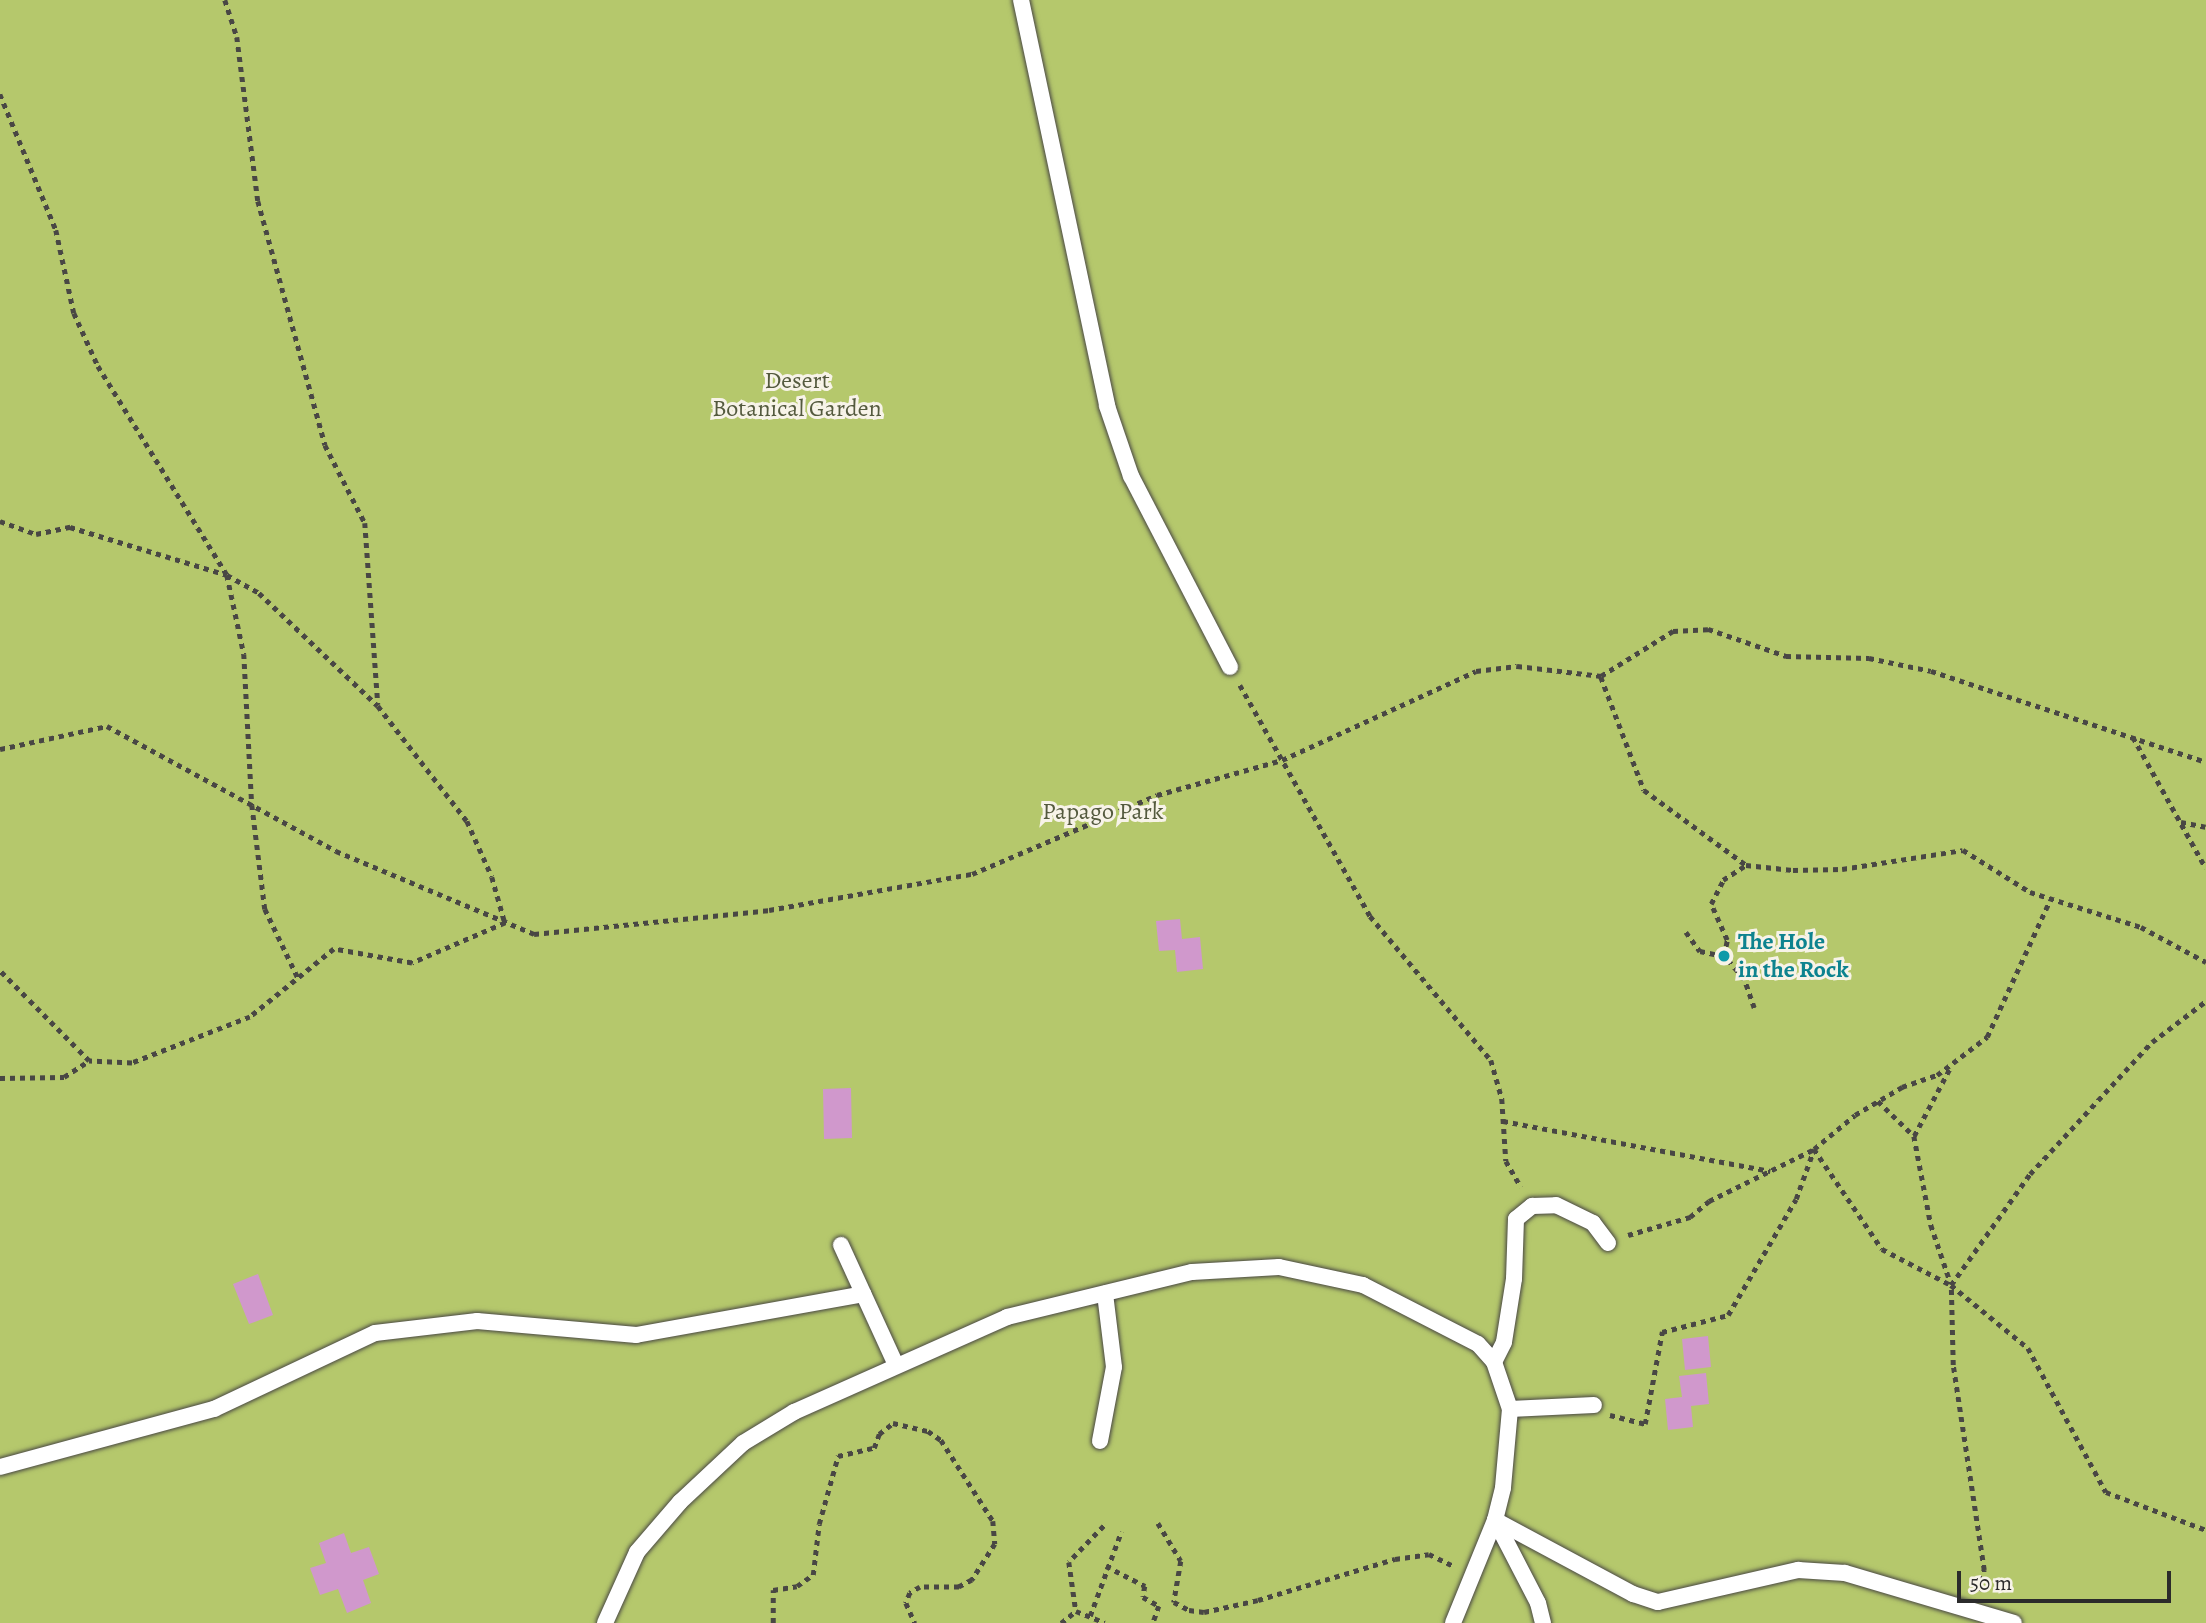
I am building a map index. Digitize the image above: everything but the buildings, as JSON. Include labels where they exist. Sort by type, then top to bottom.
[{"type":"lane","points":[[1021,0],[1107,406],[1131,476],[1230,667]]},
{"type":"lane","points":[[1494,1362],[1504,1342],[1514,1279],[1516,1219],[1532,1206],[1556,1205],[1593,1223],[1608,1243]]},
{"type":"lane","points":[[841,1245],[897,1365]]},
{"type":"lane","points":[[605,1623],[636,1552],[743,1443],[794,1412],[1007,1317],[1192,1272],[1279,1267],[1363,1285],[1468,1338],[1494,1362],[1510,1409],[1505,1475],[1495,1520],[1453,1623]]},
{"type":"lane","points":[[0,1467],[214,1409],[326,1352],[375,1333],[477,1321],[636,1335],[863,1294]]},
{"type":"lane","points":[[1100,1441],[1114,1367],[1105,1294]]},
{"type":"lane","points":[[1510,1409],[1594,1405]]},
{"type":"lane","points":[[1495,1520],[1633,1594],[1658,1602],[1798,1570],[1846,1573],[1891,1584],[1975,1614],[2014,1623]]},
{"type":"lane","points":[[1495,1520],[1538,1603],[1543,1623]]},
{"type":"path","points":[[225,0],[237,37],[258,201],[325,445],[365,523],[378,706]]},
{"type":"path","points":[[0,94],[56,230],[74,313],[98,366],[227,575],[244,654],[251,805],[265,909],[298,978]]},
{"type":"path","points":[[0,521],[36,534],[70,527],[227,575],[259,593],[378,706],[467,821],[492,877],[505,923]]},
{"type":"path","points":[[0,749],[107,726],[336,851],[534,934],[727,914],[972,874],[1157,795],[1282,760],[1476,671],[1517,666],[1601,677],[1672,631],[1708,629],[1786,656],[1869,657],[1931,671],[2206,762]]},
{"type":"path","points":[[1230,667],[1370,916],[1491,1060],[1503,1121],[1506,1161],[1532,1206]]},
{"type":"path","points":[[1601,677],[1644,789],[1746,864],[1793,870],[1842,869],[1963,850],[2050,900],[2141,927],[2206,962]]},
{"type":"path","points":[[2132,736],[2206,868]]},
{"type":"path","points":[[2180,822],[2206,827]]},
{"type":"path","points":[[1724,956],[1727,940],[1711,904],[1723,880],[1746,864]]},
{"type":"path","points":[[1608,1243],[1690,1217],[1709,1201],[1814,1149],[1878,1101],[1951,1065],[1987,1037],[2050,900]]},
{"type":"path","points":[[0,1078],[64,1077],[89,1062],[132,1063],[250,1017],[334,949],[412,963],[505,923]]},
{"type":"path","points":[[1686,932],[1700,951],[1724,956],[1744,979],[1754,1008]]},
{"type":"path","points":[[0,971],[89,1062]]},
{"type":"path","points":[[1951,1285],[2030,1174],[2152,1042],[2206,1001]]},
{"type":"path","points":[[1914,1136],[1951,1065]]},
{"type":"path","points":[[1878,1101],[1914,1136],[1931,1225],[1951,1285],[1952,1365],[1984,1570],[1975,1614]]},
{"type":"path","points":[[1503,1121],[1770,1171]]},
{"type":"path","points":[[1814,1149],[1882,1249],[1951,1285],[2028,1348],[2106,1492],[2206,1530]]},
{"type":"path","points":[[1594,1405],[1622,1421],[1645,1424],[1662,1332],[1728,1315],[1796,1199],[1814,1149]]},
{"type":"path","points":[[773,1623],[773,1590],[797,1586],[813,1575],[819,1524],[838,1456],[874,1448],[879,1434],[893,1423],[928,1431],[941,1440],[993,1521],[995,1544],[972,1580],[958,1587],[920,1587],[910,1593],[906,1603],[915,1623]]},
{"type":"path","points":[[1158,1523],[1181,1561],[1174,1602],[1189,1611],[1204,1612],[1258,1600],[1395,1559],[1429,1554],[1471,1574]]},
{"type":"path","points":[[1076,1611],[1069,1562],[1104,1526]]},
{"type":"path","points":[[1090,1616],[1106,1566],[1121,1532]]},
{"type":"path","points":[[1106,1566],[1145,1586],[1143,1597],[1159,1605],[1153,1623]]},
{"type":"path","points":[[1076,1611],[1105,1623]]},
{"type":"path","points":[[1061,1623],[1076,1611]]},
{"type":"green space","name":"Papago Park","points":[[0,0],[2206,0],[2206,1623],[0,1623]]},
{"type":"place","name":"The Hole in the Rock","points":[[1724,956]]},
{"type":"park label","name":"Desert Botanical Garden","points":[[797,395]]}]
